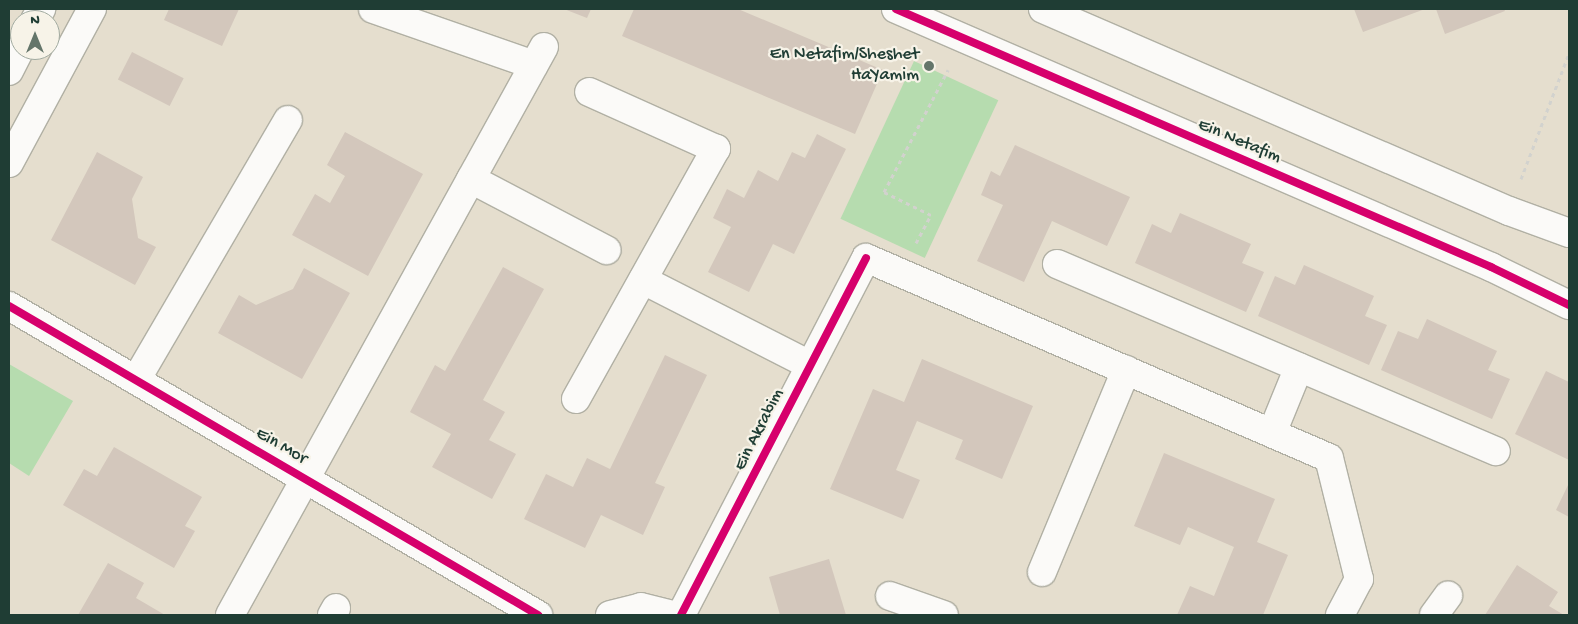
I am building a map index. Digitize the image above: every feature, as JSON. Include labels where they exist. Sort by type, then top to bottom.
[{"type":"street","points":[[9,163],[92,9]]},
{"type":"street","points":[[234,614],[306,479],[539,56],[374,9]]},
{"type":"street","name":"Ein Netafim","points":[[896,9],[1491,267],[1569,305]]},
{"type":"street","points":[[1043,9],[1509,211],[1569,233]]},
{"type":"street","points":[[576,399],[716,148],[589,92]]},
{"type":"street","points":[[136,380],[288,120]]},
{"type":"street","points":[[471,179],[606,250]]},
{"type":"street","name":"Ein Akrabim","points":[[681,615],[866,258],[1126,370]]},
{"type":"street","points":[[1057,264],[1496,451]]},
{"type":"street","points":[[643,280],[810,365]]},
{"type":"street","name":"Ein Mor","points":[[9,306],[538,615]]},
{"type":"street","points":[[1272,433],[1299,367]]},
{"type":"street","points":[[1042,572],[1126,370],[1329,458],[1359,580],[1340,615]]},
{"type":"street","points":[[890,596],[944,615]]},
{"type":"street","points":[[610,615],[641,607],[672,615]]},
{"type":"path","points":[[914,249],[930,215],[884,192],[964,38]]},
{"type":"path","points":[[1509,211],[1569,53]]},
{"type":"green space","points":[[914,61],[998,100],[925,258],[840,219]]},
{"type":"green space","points":[[9,364],[73,401],[29,476],[9,463]]},
{"type":"building","points":[[169,9],[239,9],[222,46],[164,20]]},
{"type":"building","points":[[564,9],[591,9],[587,18]]},
{"type":"building","points":[[634,9],[738,9],[883,70],[855,134],[622,36]]},
{"type":"building","points":[[1354,9],[1425,9],[1363,32]]},
{"type":"building","points":[[1436,9],[1504,9],[1505,11],[1445,34]]},
{"type":"building","points":[[132,52],[184,78],[170,106],[118,80]]},
{"type":"building","points":[[345,132],[423,174],[368,276],[292,235],[315,194],[330,203],[345,176],[327,165]]},
{"type":"building","points":[[817,134],[846,149],[794,254],[773,244],[749,292],[708,272],[731,227],[713,218],[727,189],[744,198],[758,170],[778,181],[792,152],[805,158]]},
{"type":"building","points":[[1015,145],[1130,197],[1107,246],[1052,221],[1024,282],[977,261],[1003,205],[981,195],[991,171],[1000,176]]},
{"type":"building","points":[[97,152],[143,177],[132,199],[138,238],[156,247],[135,285],[51,240]]},
{"type":"building","points":[[1180,213],[1251,244],[1242,263],[1264,272],[1246,312],[1135,263],[1152,224],[1171,233]]},
{"type":"building","points":[[1304,265],[1374,296],[1365,316],[1387,325],[1369,365],[1258,316],[1275,276],[1295,285]]},
{"type":"building","points":[[503,267],[544,289],[483,400],[505,412],[489,440],[516,454],[492,499],[432,467],[451,434],[410,412],[435,365],[445,371]]},
{"type":"building","points":[[304,268],[350,293],[302,379],[218,333],[239,295],[256,305],[293,289]]},
{"type":"building","points":[[1427,319],[1497,351],[1488,370],[1510,379],[1492,419],[1381,370],[1398,331],[1418,339]]},
{"type":"building","points":[[665,355],[707,375],[655,483],[665,487],[643,535],[601,515],[585,548],[524,519],[546,474],[573,487],[587,458],[610,469]]},
{"type":"building","points":[[922,359],[1033,406],[1002,479],[955,459],[963,440],[917,421],[896,470],[920,480],[903,519],[830,489],[873,389],[904,402]]},
{"type":"building","points":[[1546,371],[1569,382],[1569,460],[1515,434]]},
{"type":"building","points":[[114,447],[202,497],[185,526],[195,531],[174,568],[63,505],[84,469],[97,476]]},
{"type":"building","points":[[1164,453],[1275,499],[1257,542],[1288,555],[1263,615],[1177,615],[1190,586],[1214,596],[1234,547],[1188,527],[1180,545],[1134,526]]},
{"type":"building","points":[[1569,483],[1569,517],[1556,510]]},
{"type":"building","points":[[829,559],[846,615],[780,615],[769,577]]},
{"type":"building","points":[[108,563],[144,583],[136,598],[165,615],[78,615]]},
{"type":"building","points":[[1517,565],[1558,592],[1549,606],[1564,615],[1485,615]]},
{"type":"cycle path","points":[[896,9],[1491,267],[1569,305]]},
{"type":"cycle path","points":[[681,615],[866,258]]},
{"type":"cycle path","points":[[9,306],[538,615]]},
{"type":"place","name":"En Netafim/Sheshet HaYamim","points":[[929,66]]}]
